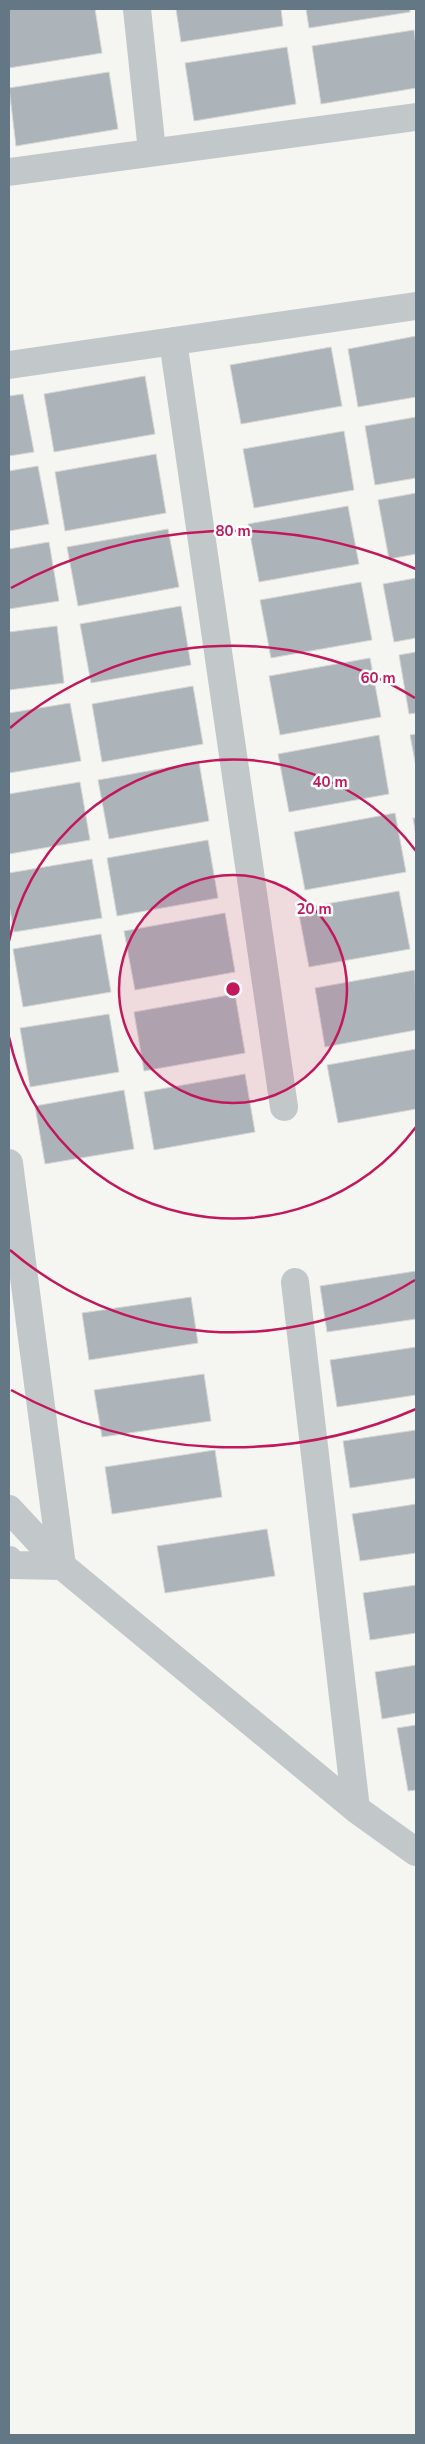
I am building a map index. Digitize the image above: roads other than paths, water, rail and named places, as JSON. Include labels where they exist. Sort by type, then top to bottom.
[{"type":"street","points":[[137,9],[152,151]]},
{"type":"street","points":[[9,172],[152,151],[416,117]]},
{"type":"street","points":[[9,364],[416,306]]},
{"type":"street","points":[[173,341],[284,1107]]},
{"type":"street","points":[[9,1164],[62,1566]]},
{"type":"street","points":[[296,1282],[356,1809]]},
{"type":"street","points":[[9,1508],[62,1566],[356,1809],[416,1852]]},
{"type":"street","points":[[9,1560],[13,1565],[62,1566]]}]
